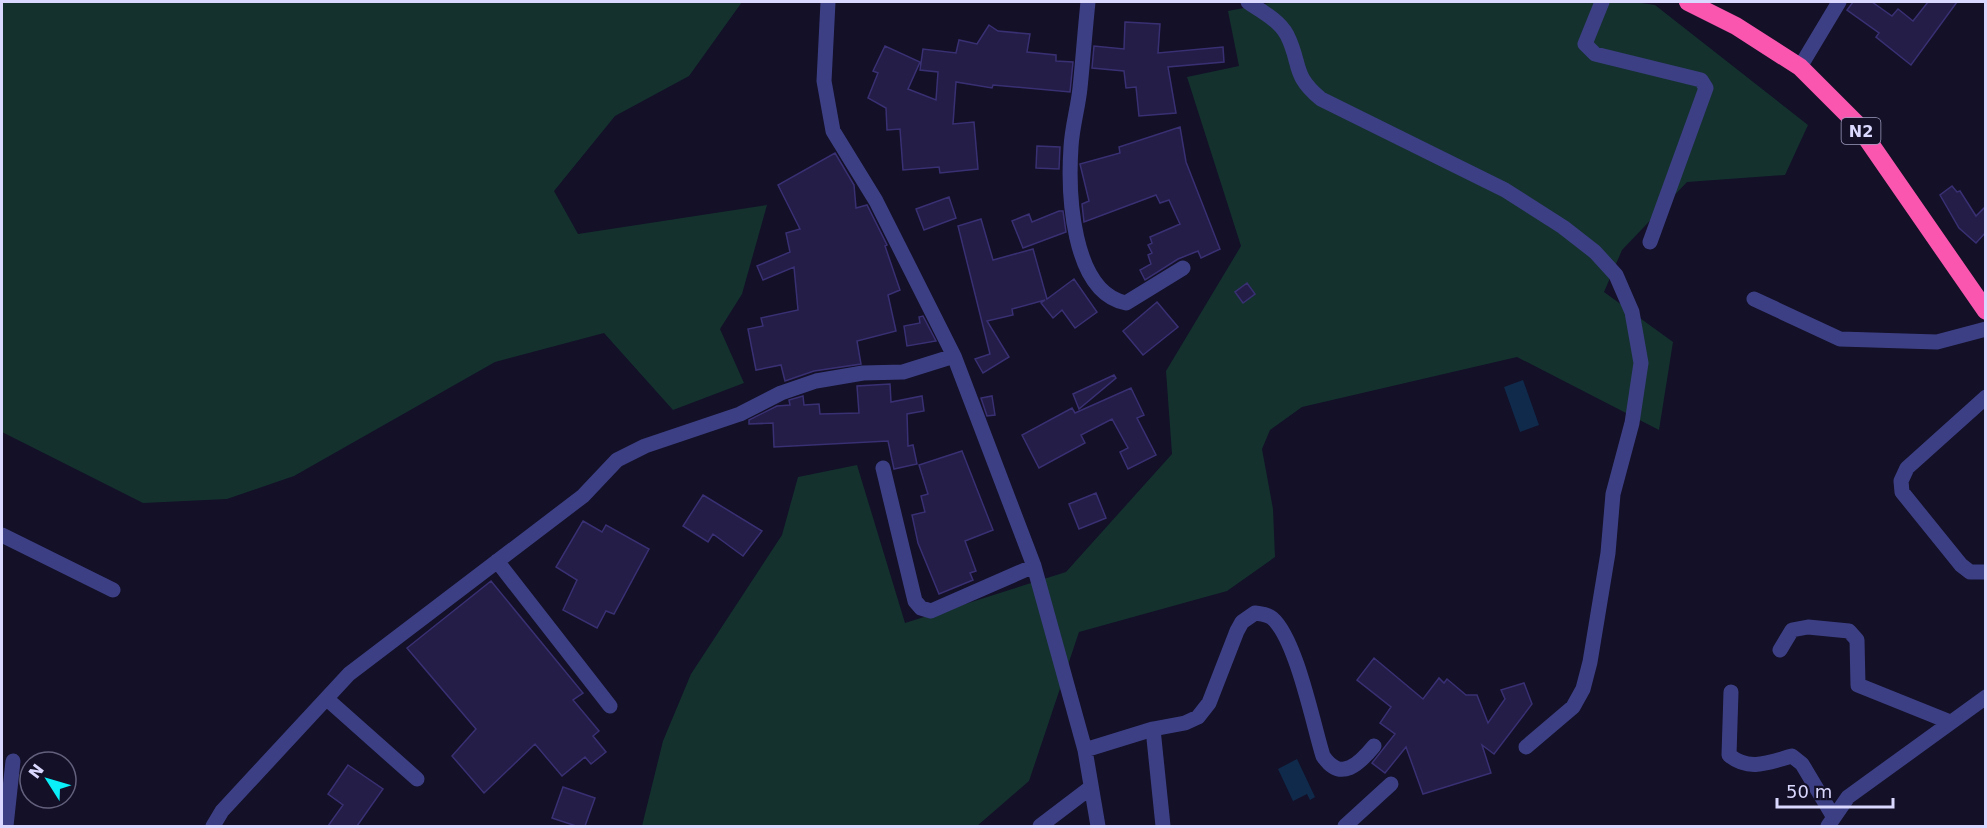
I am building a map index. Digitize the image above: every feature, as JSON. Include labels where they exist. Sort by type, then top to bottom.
[{"type":"highway","name":"N2","points":[[1688,2],[1736,26],[1800,67],[1856,123],[1986,311]]},
{"type":"street","points":[[828,2],[824,81],[832,131],[876,201],[954,356],[1034,566],[1085,750],[1098,826]]},
{"type":"street","points":[[1088,2],[1080,91],[1071,145],[1071,200],[1077,238],[1090,276],[1112,300],[1126,303],[1183,268]]},
{"type":"street","points":[[1248,2],[1277,23],[1286,33],[1300,78],[1322,99],[1505,190],[1563,228],[1595,252],[1616,275],[1632,312],[1641,363],[1632,423],[1613,494],[1608,553],[1590,662],[1583,689],[1573,707],[1526,747]]},
{"type":"street","points":[[1602,2],[1585,44],[1588,50],[1595,54],[1701,80],[1706,88],[1650,242]]},
{"type":"street","points":[[1800,67],[1839,2]]},
{"type":"street","points":[[1754,299],[1840,339],[1937,342],[1986,329]]},
{"type":"street","points":[[213,826],[222,811],[350,674],[583,496],[617,460],[645,446],[740,414],[781,393],[816,381],[863,373],[903,372],[954,356]]},
{"type":"street","points":[[1986,397],[1907,468],[1901,481],[1902,492],[1961,565],[1970,572],[1986,572]]},
{"type":"street","points":[[883,468],[915,601],[921,608],[930,610],[1034,566]]},
{"type":"street","points":[[2,535],[113,590]]},
{"type":"street","points":[[497,561],[610,706]]},
{"type":"street","points":[[1085,750],[1153,729],[1185,723],[1198,717],[1209,703],[1237,631],[1242,622],[1255,613],[1269,615],[1278,624],[1292,652],[1323,756],[1327,762],[1342,769],[1353,768],[1374,746]]},
{"type":"street","points":[[1780,650],[1792,630],[1808,627],[1849,632],[1857,640],[1856,677],[1858,685],[1950,722]]},
{"type":"street","points":[[1731,692],[1729,755],[1737,762],[1760,766],[1792,756],[1802,764],[1830,821],[1848,797],[1986,697]]},
{"type":"street","points":[[327,699],[417,779]]},
{"type":"street","points":[[1153,729],[1163,826]]},
{"type":"street","points":[[6,826],[13,761]]},
{"type":"street","points":[[1345,826],[1391,784]]},
{"type":"street","points":[[1040,826],[1090,788]]},
{"type":"green space","points":[[2,2],[742,2],[689,76],[615,116],[554,191],[578,234],[767,205],[742,294],[720,329],[744,383],[673,410],[604,333],[495,362],[294,476],[227,499],[143,503],[2,432]]},
{"type":"green space","points":[[1274,2],[1635,2],[1655,5],[1808,125],[1785,175],[1687,182],[1622,250],[1604,292],[1673,342],[1659,430],[1517,357],[1302,407],[1270,430],[1262,449],[1273,509],[1275,557],[1227,591],[1079,632],[1029,781],[977,826],[642,826],[663,741],[691,674],[782,535],[798,477],[857,465],[905,623],[1066,572],[1172,454],[1166,371],[1241,246],[1187,77],[1239,66],[1228,11]]},
{"type":"water","points":[[1523,380],[1539,425],[1520,432],[1504,387]]},
{"type":"water","points":[[1297,759],[1315,797],[1310,800],[1307,794],[1293,801],[1278,769]]},
{"type":"building","points":[[1853,2],[1872,2],[1892,16],[1898,9],[1913,21],[1928,2],[1957,2],[1911,65],[1876,37],[1879,33],[1847,10]]},
{"type":"building","points":[[1125,22],[1160,24],[1158,53],[1223,47],[1224,62],[1168,67],[1176,113],[1139,116],[1136,87],[1126,88],[1124,71],[1092,68],[1094,46],[1124,49]]},
{"type":"building","points":[[989,25],[998,31],[1030,34],[1027,52],[1056,55],[1056,61],[1073,62],[1070,92],[993,85],[992,88],[956,82],[953,124],[974,122],[978,169],[940,173],[939,167],[903,170],[900,129],[887,130],[886,108],[868,98],[878,73],[873,71],[885,46],[920,62],[908,89],[936,100],[938,72],[920,70],[923,49],[956,53],[959,40],[977,44]]},
{"type":"building","points":[[1180,127],[1186,162],[1220,249],[1201,258],[1198,251],[1178,259],[1145,280],[1140,270],[1151,264],[1148,255],[1152,253],[1148,245],[1152,243],[1150,237],[1180,224],[1169,200],[1160,203],[1156,195],[1084,222],[1082,204],[1089,201],[1080,164],[1120,153],[1119,147]]},
{"type":"building","points":[[1037,146],[1060,147],[1059,169],[1036,168]]},
{"type":"building","points":[[835,153],[854,185],[856,208],[867,205],[887,245],[885,246],[900,290],[888,295],[896,331],[857,341],[861,364],[814,371],[785,381],[781,365],[756,370],[748,329],[763,326],[761,318],[798,310],[794,267],[763,280],[757,266],[790,252],[786,233],[800,229],[778,185]]},
{"type":"building","points":[[1952,186],[1957,192],[1960,191],[1976,216],[1986,206],[1986,232],[1976,243],[1959,228],[1940,195]]},
{"type":"building","points":[[949,197],[956,218],[924,230],[916,209]]},
{"type":"building","points":[[1063,211],[1066,232],[1023,248],[1012,221],[1029,214],[1032,222]]},
{"type":"building","points":[[981,219],[993,260],[1033,249],[1047,299],[1074,279],[1097,312],[1075,328],[1062,310],[1053,318],[1041,303],[1045,300],[1012,309],[1013,315],[987,321],[1009,357],[983,373],[975,359],[990,354],[958,226]]},
{"type":"building","points":[[1247,283],[1255,294],[1243,303],[1235,292]]},
{"type":"building","points":[[1157,302],[1178,327],[1143,355],[1123,331]]},
{"type":"building","points":[[923,316],[936,341],[907,346],[904,326],[920,323],[919,317]]},
{"type":"building","points":[[1114,375],[1116,378],[1079,409],[1073,394]]},
{"type":"building","points":[[890,384],[891,402],[922,396],[924,411],[907,414],[908,446],[913,445],[917,464],[894,469],[888,441],[774,447],[773,423],[749,424],[749,420],[777,406],[790,405],[789,400],[803,396],[804,405],[819,404],[820,414],[859,413],[857,386]]},
{"type":"building","points":[[1131,388],[1144,415],[1137,418],[1156,455],[1128,469],[1120,452],[1128,448],[1112,419],[1081,435],[1085,443],[1039,468],[1022,435],[1072,408],[1075,413]]},
{"type":"building","points":[[992,396],[995,415],[987,416],[981,398]]},
{"type":"building","points":[[962,451],[993,530],[965,541],[976,571],[970,573],[973,580],[939,594],[918,543],[912,515],[925,512],[921,496],[928,494],[919,465]]},
{"type":"building","points":[[1096,493],[1106,518],[1079,529],[1069,504]]},
{"type":"building","points":[[703,495],[762,531],[743,556],[713,534],[708,542],[683,526]]},
{"type":"building","points":[[583,521],[602,532],[606,525],[649,549],[614,614],[606,611],[597,628],[563,610],[577,580],[556,567]]},
{"type":"building","points":[[491,581],[583,693],[573,700],[599,731],[593,736],[606,752],[591,764],[585,757],[562,776],[535,744],[484,793],[452,756],[476,729],[407,648]]},
{"type":"building","points":[[1374,658],[1423,699],[1439,678],[1444,683],[1447,679],[1466,695],[1477,695],[1488,723],[1505,699],[1501,690],[1524,683],[1532,704],[1494,754],[1482,745],[1491,773],[1423,794],[1406,747],[1385,773],[1372,763],[1395,734],[1380,723],[1391,707],[1357,680]]},
{"type":"building","points":[[348,765],[383,789],[357,826],[328,826],[343,805],[328,794]]},
{"type":"building","points":[[563,787],[595,798],[585,826],[576,826],[552,818]]}]
